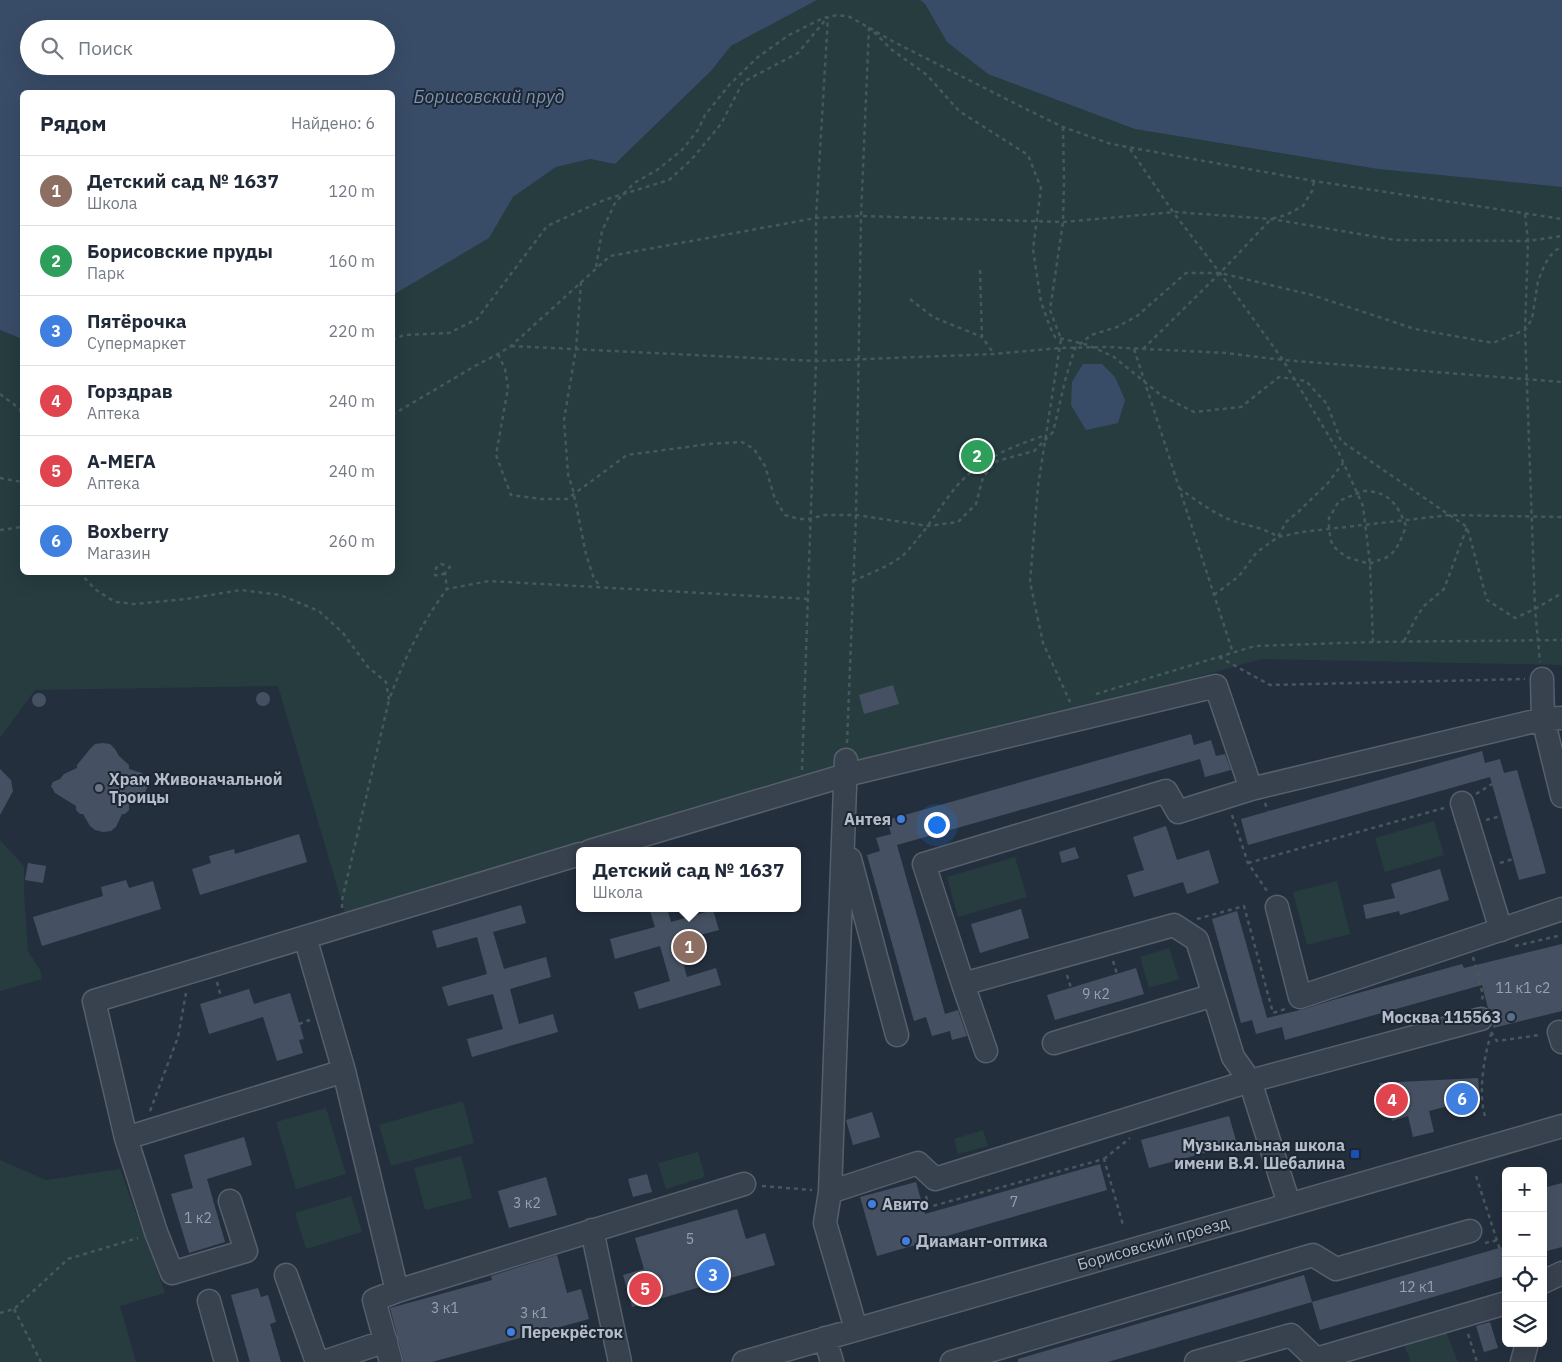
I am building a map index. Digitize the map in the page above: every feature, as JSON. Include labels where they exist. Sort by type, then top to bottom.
[{"type":"street","points":[[1542,678],[1552,719],[1562,796]]},
{"type":"street","points":[[602,847],[846,767],[1216,686],[1251,789]]},
{"type":"street","points":[[986,1051],[924,864],[1166,791],[1178,812],[1251,789],[1552,719]]},
{"type":"street","points":[[846,767],[830,1192],[825,1223],[856,1329]]},
{"type":"street","points":[[1462,803],[1501,930]]},
{"type":"street","points":[[844,836],[897,1035]]},
{"type":"street","points":[[230,1201],[246,1251],[172,1273],[156,1232],[134,1135],[94,1000],[576,855]]},
{"type":"street","points":[[1277,907],[1300,997],[1562,909]]},
{"type":"street","points":[[963,984],[1174,925],[1197,940],[1233,1057],[1250,1081],[1289,1204]]},
{"type":"street","points":[[305,937],[344,1072],[397,1290]]},
{"type":"street","points":[[1054,1044],[1214,995]]},
{"type":"street","points":[[830,1192],[918,1163],[935,1179],[1250,1081],[1486,1027]]},
{"type":"street","points":[[134,1135],[344,1072]]},
{"type":"street","name":"Борисовский проезд","points":[[744,1362],[1562,1126]]},
{"type":"street","points":[[324,1362],[388,1352],[374,1300],[397,1290],[744,1184]]},
{"type":"street","points":[[592,1230],[620,1362]]},
{"type":"street","points":[[952,1362],[1313,1255],[1336,1269],[1470,1231]]},
{"type":"street","points":[[1547,1280],[1562,1273]]},
{"type":"street","points":[[286,1275],[317,1362]]},
{"type":"street","points":[[209,1301],[226,1362]]},
{"type":"street","points":[[1196,1362],[1291,1335],[1316,1359],[1502,1304]]},
{"type":"street","points":[[825,1338],[832,1362]]},
{"type":"street","points":[[1522,1362],[1526,1347]]},
{"type":"path","points":[[596,268],[602,230],[615,203],[623,194],[634,183],[657,170],[682,150],[730,84],[758,57],[789,35],[828,17],[838,15],[850,17],[912,52],[1063,127],[1111,144],[1314,181],[1562,219]]},
{"type":"path","points":[[395,339],[404,335],[449,333],[477,319],[547,226],[604,200],[669,180],[691,160],[720,124],[743,82],[798,53],[828,17]]},
{"type":"path","points":[[802,773],[816,361],[816,218],[828,17]]},
{"type":"path","points":[[846,767],[856,515],[861,216],[870,27]]},
{"type":"path","points":[[870,27],[892,50],[927,75],[959,111],[1028,155],[1041,188],[1033,249],[1041,302],[1055,337],[1093,347],[1114,357],[1162,396],[1194,412],[1241,407],[1279,377],[1306,381],[1327,404],[1341,440],[1467,527],[1487,600],[1515,618],[1562,593]]},
{"type":"path","points":[[1063,127],[1064,181],[1062,222],[1050,310],[1061,339],[1038,486],[1030,582],[1043,643],[1070,702]]},
{"type":"path","points":[[1130,148],[1173,212],[1283,360],[1343,463],[1363,506],[1370,564],[1373,642]]},
{"type":"path","points":[[1143,349],[1220,273],[1271,219],[1286,215],[1303,206],[1312,191],[1314,181]]},
{"type":"path","points":[[395,413],[511,346],[610,256],[816,218],[861,216],[1062,222],[1173,212],[1271,219],[1395,240],[1528,241],[1562,236]]},
{"type":"path","points":[[1219,657],[1270,685],[1542,678],[1535,609],[1525,330],[1528,241],[1526,214]]},
{"type":"path","points":[[498,354],[505,369],[508,388],[496,455],[511,495],[542,499],[567,499],[627,455],[708,444],[742,442],[754,449],[765,466],[775,499],[785,515],[799,519],[810,519],[824,515],[856,515],[928,526],[958,522],[976,504],[983,477],[996,461],[1034,451],[1053,432],[1075,348],[1091,335],[1117,327],[1137,316],[1186,273],[1220,273],[1312,295],[1415,329],[1494,343],[1525,330],[1532,319],[1538,281],[1544,266],[1556,250],[1562,247]]},
{"type":"path","points":[[980,270],[982,337]]},
{"type":"path","points":[[581,282],[576,349],[564,420],[568,474],[586,554],[593,576],[600,587]]},
{"type":"path","points":[[910,299],[933,317],[982,337],[994,354]]},
{"type":"path","points":[[511,346],[816,361],[994,354],[1093,347],[1226,354],[1562,382]]},
{"type":"path","points":[[1134,349],[1233,653]]},
{"type":"path","points":[[0,394],[20,409]]},
{"type":"path","points":[[853,581],[879,570],[902,556],[928,526],[950,495],[970,473],[998,454],[1046,435]]},
{"type":"path","points":[[1278,537],[1286,522],[1328,483],[1343,463]]},
{"type":"path","points":[[0,478],[20,482]]},
{"type":"path","points":[[1179,488],[1228,519],[1271,532],[1278,537]]},
{"type":"path","points":[[1374,491],[1387,495],[1401,512],[1406,526],[1394,551],[1386,558],[1376,560],[1370,564],[1346,557],[1334,547],[1331,541],[1329,518],[1339,501],[1357,493],[1374,491]]},
{"type":"path","points":[[1214,595],[1239,576],[1257,552],[1278,537],[1302,532],[1450,515],[1562,518]]},
{"type":"path","points":[[0,530],[20,527]]},
{"type":"path","points":[[1404,641],[1424,606],[1444,589],[1467,527]]},
{"type":"path","points":[[445,573],[439,576],[435,574],[436,568],[441,564],[450,567],[445,573],[447,589]]},
{"type":"path","points":[[82,575],[96,590],[114,602],[134,604],[186,599],[241,590],[280,595],[319,611],[343,633],[368,667],[386,682],[389,700]]},
{"type":"path","points":[[342,924],[342,900],[389,700],[402,662],[429,613],[447,589],[489,581],[808,598]]},
{"type":"path","points":[[1226,797],[1248,863],[1277,907]]},
{"type":"path","points":[[1248,863],[1462,803]]},
{"type":"path","points":[[134,1135],[178,1037],[190,972]]},
{"type":"path","points":[[1486,1027],[1482,1106],[1486,1116]]},
{"type":"path","points":[[924,1191],[929,1207],[1104,1159],[1123,1225]]},
{"type":"path","points":[[1476,1176],[1502,1257]]},
{"type":"path","points":[[744,1184],[830,1192]]},
{"type":"path","points":[[0,1313],[14,1309],[68,1259],[156,1232]]},
{"type":"path","points":[[14,1309],[41,1362]]},
{"type":"path","points":[[1463,1316],[1477,1362]]},
{"type":"green space","points":[[817,0],[920,0],[925,4],[947,42],[1378,169],[1562,187],[1562,665],[1262,659],[583,847],[576,847],[576,849],[345,913],[278,686],[35,690],[0,738],[0,330],[20,338],[20,575],[395,575],[395,294],[489,238],[513,197],[556,167],[590,159],[615,164],[711,71],[731,46]]},
{"type":"green space","points":[[1434,821],[1444,855],[1385,872],[1375,838]]},
{"type":"green space","points":[[0,840],[24,866],[28,951],[40,970],[42,979],[0,991]]},
{"type":"green space","points":[[1015,857],[1027,897],[958,917],[947,877]]},
{"type":"green space","points":[[1337,881],[1350,934],[1307,945],[1293,892]]},
{"type":"green space","points":[[1169,948],[1179,979],[1149,988],[1140,957]]},
{"type":"green space","points":[[463,1101],[474,1143],[391,1166],[379,1125]]},
{"type":"green space","points":[[326,1108],[346,1174],[296,1189],[276,1122]]},
{"type":"green space","points":[[983,1130],[988,1146],[958,1154],[954,1139]]},
{"type":"green space","points":[[698,1152],[705,1177],[666,1189],[658,1163]]},
{"type":"green space","points":[[461,1156],[472,1198],[425,1210],[414,1168]]},
{"type":"green space","points":[[0,1160],[46,1180],[120,1169],[165,1293],[120,1306],[136,1362],[0,1362]]},
{"type":"green space","points":[[351,1196],[362,1232],[306,1249],[295,1213]]},
{"type":"green space","points":[[1446,1332],[1458,1362],[1411,1362],[1404,1345]]},
{"type":"water","name":"Борисовский пруд","points":[[0,0],[817,0],[731,46],[711,71],[615,164],[590,159],[556,167],[513,197],[489,238],[395,294],[395,90],[20,90],[20,338],[0,330]]},
{"type":"water","points":[[920,0],[1562,0],[1562,187],[1378,169],[1135,129],[988,74],[947,42],[925,4]]},
{"type":"water","points":[[1083,364],[1102,364],[1115,377],[1125,400],[1118,423],[1086,430],[1071,405],[1072,382]]},
{"type":"building","points":[[893,685],[899,704],[864,714],[859,695]]},
{"type":"building","points":[[260,692],[266,692],[270,699],[266,706],[260,706],[256,702],[256,696]]},
{"type":"building","points":[[36,693],[42,693],[46,700],[42,707],[36,707],[32,703],[32,697]]},
{"type":"building","points":[[1191,734],[1194,745],[1211,740],[1216,756],[1225,754],[1231,770],[1205,777],[1200,759],[897,845],[945,1014],[958,1010],[967,1036],[952,1040],[950,1031],[932,1036],[926,1017],[914,1021],[867,855],[880,851],[876,838],[891,834],[887,820]]},
{"type":"building","name":"Храм Живоначальной Троицы","points":[[95,744],[110,744],[115,749],[119,756],[129,765],[129,769],[142,773],[148,786],[142,798],[129,804],[129,810],[122,814],[116,827],[111,831],[103,832],[95,830],[90,826],[83,814],[76,810],[76,806],[55,793],[51,786],[53,782],[60,779],[64,774],[77,768],[77,765]]},
{"type":"building","points":[[1482,751],[1485,763],[1500,759],[1504,773],[1517,770],[1546,873],[1519,880],[1490,777],[1248,845],[1241,819]]},
{"type":"building","points":[[0,769],[11,780],[13,791],[0,815]]},
{"type":"building","points":[[1166,826],[1177,860],[1209,850],[1219,883],[1187,894],[1183,882],[1134,897],[1127,875],[1144,870],[1133,837]]},
{"type":"building","points":[[299,834],[307,862],[200,895],[192,869],[211,863],[209,856],[234,849],[235,854]]},
{"type":"building","points":[[1075,847],[1079,858],[1062,863],[1059,852]]},
{"type":"building","points":[[28,863],[46,866],[43,883],[25,880]]},
{"type":"building","points":[[1440,869],[1449,900],[1400,915],[1399,911],[1366,919],[1363,905],[1395,898],[1391,884]]},
{"type":"building","points":[[126,880],[129,888],[153,881],[161,909],[42,946],[33,917],[103,896],[101,887]]},
{"type":"building","points":[[521,905],[526,923],[493,932],[504,969],[546,957],[551,977],[510,989],[519,1024],[553,1014],[558,1032],[472,1057],[467,1039],[503,1029],[493,994],[448,1006],[442,987],[487,974],[477,937],[437,948],[432,931]]},
{"type":"building","points":[[1021,909],[1029,938],[980,953],[971,924]]},
{"type":"building","points":[[1237,911],[1267,1018],[1462,964],[1464,968],[1562,944],[1562,1011],[1493,1028],[1494,1016],[1488,1008],[1482,985],[1285,1040],[1282,1027],[1256,1034],[1252,1020],[1241,1023],[1212,919]]},
{"type":"building","points":[[650,912],[668,912],[671,922],[706,912],[714,912],[719,930],[677,941],[687,977],[716,968],[721,985],[639,1009],[634,992],[670,981],[660,946],[615,959],[610,939],[655,927]]},
{"type":"building","points":[[1136,968],[1144,994],[1055,1020],[1047,995]]},
{"type":"building","points":[[249,989],[254,1004],[290,993],[304,1039],[299,1040],[303,1053],[277,1061],[263,1017],[209,1034],[200,1004]]},
{"type":"building","points":[[1478,1078],[1480,1098],[1429,1111],[1434,1132],[1413,1137],[1408,1116],[1392,1121],[1379,1083]]},
{"type":"building","points":[[872,1112],[880,1137],[853,1145],[846,1120]]},
{"type":"building","points":[[1229,1116],[1237,1144],[1149,1168],[1141,1140]]},
{"type":"building","points":[[244,1137],[252,1165],[207,1179],[225,1242],[189,1253],[171,1194],[193,1188],[184,1155]]},
{"type":"building","points":[[1100,1164],[1107,1190],[877,1256],[860,1197],[916,1182],[925,1214]]},
{"type":"building","points":[[647,1174],[652,1192],[633,1197],[628,1179]]},
{"type":"building","points":[[546,1177],[557,1215],[509,1228],[498,1191]]},
{"type":"building","points":[[1562,1183],[1562,1247],[1547,1251],[1547,1212],[1547,1187]]},
{"type":"building","points":[[737,1209],[746,1239],[765,1233],[775,1265],[632,1307],[623,1275],[644,1269],[635,1238]]},
{"type":"building","points":[[1502,1247],[1502,1277],[1320,1330],[1312,1302]]},
{"type":"building","points":[[557,1255],[567,1293],[581,1289],[589,1319],[432,1362],[404,1362],[390,1308],[492,1280],[491,1276]]},
{"type":"building","points":[[1304,1275],[1312,1302],[1108,1362],[1018,1362],[1018,1359]]},
{"type":"building","points":[[258,1288],[261,1297],[268,1295],[276,1322],[270,1324],[281,1362],[250,1362],[231,1295]]},
{"type":"building","points":[[1490,1322],[1498,1348],[1484,1352],[1476,1326]]},
{"type":"place","name":"Борисовские пруды","points":[[977,456]]},
{"type":"place","name":"Храм Живоначальной Троицы","points":[[99,788]]},
{"type":"place","name":"Антея","points":[[901,819]]},
{"type":"place","name":"Детский сад № 1637","points":[[689,947]]},
{"type":"place","name":"Москва 115563","points":[[1511,1017]]},
{"type":"place","name":"Boxberry","points":[[1462,1099]]},
{"type":"place","name":"Горздрав","points":[[1392,1100]]},
{"type":"place","name":"Музыкальная школа имени В.Я. Шебалина","points":[[1355,1154]]},
{"type":"place","name":"Авито","points":[[872,1204]]},
{"type":"place","name":"Диамант-оптика","points":[[906,1241]]},
{"type":"place","name":"Пятёрочка","points":[[713,1275]]},
{"type":"place","name":"А-МЕГА","points":[[645,1289]]},
{"type":"place","name":"Перекрёсток","points":[[511,1332]]}]
